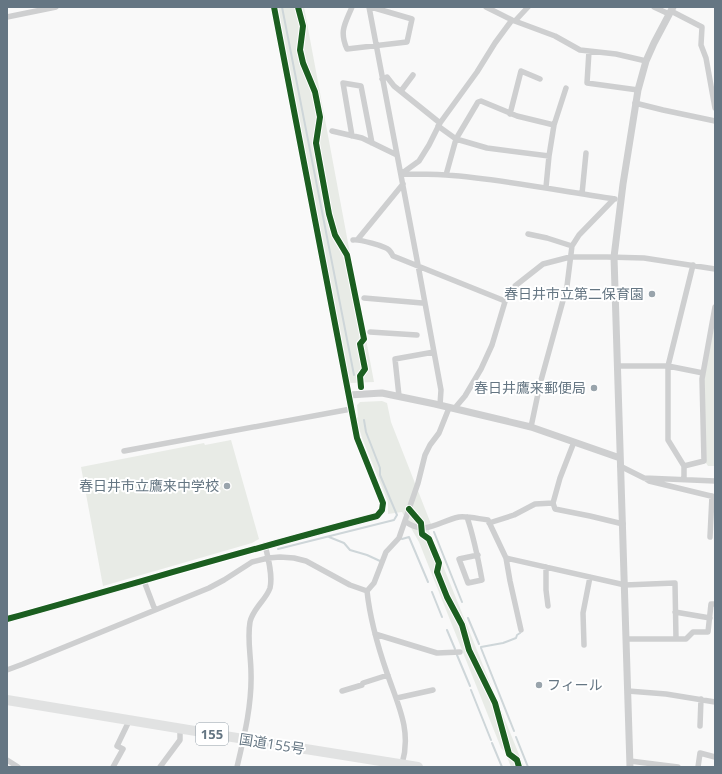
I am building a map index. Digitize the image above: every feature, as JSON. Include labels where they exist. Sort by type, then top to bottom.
[{"type":"highway","name":"国道155号","points":[[7,700],[418,767]]},
{"type":"street","points":[[7,17],[56,7]]},
{"type":"street","points":[[7,619],[377,516],[382,510],[383,503],[357,438],[274,7]]},
{"type":"street","points":[[352,7],[344,27],[342,39],[347,49],[375,45],[407,42],[412,19],[370,7],[375,45],[403,184],[441,390],[440,405]]},
{"type":"street","points":[[486,7],[514,21],[555,36],[580,50],[616,54],[646,61]]},
{"type":"street","points":[[401,174],[419,161],[439,124],[477,72],[494,43],[528,7]]},
{"type":"street","points":[[654,7],[671,10],[702,27],[701,45],[706,58],[715,108]]},
{"type":"street","points":[[671,10],[646,61],[638,90],[618,199],[614,257],[630,764],[678,767]]},
{"type":"street","points":[[589,51],[587,83],[638,90]]},
{"type":"street","points":[[510,114],[521,71],[540,79]]},
{"type":"street","points":[[401,91],[413,75]]},
{"type":"street","points":[[382,79],[387,77],[456,139],[487,148],[549,156]]},
{"type":"street","points":[[352,136],[343,83],[361,86],[372,143]]},
{"type":"street","points":[[546,188],[554,125],[566,88]]},
{"type":"street","points":[[446,175],[456,139],[478,102],[481,101],[510,114],[554,125]]},
{"type":"street","points":[[635,103],[715,121]]},
{"type":"street","points":[[332,131],[372,143],[397,155]]},
{"type":"street","points":[[582,194],[586,153]]},
{"type":"street","points":[[401,174],[446,175],[618,199]]},
{"type":"street","points":[[403,184],[355,240],[389,249],[393,256],[505,301]]},
{"type":"street","points":[[531,427],[542,376],[567,286],[572,246],[579,235],[618,199]]},
{"type":"street","points":[[528,234],[572,246]]},
{"type":"street","points":[[367,591],[374,583],[386,552],[399,538],[406,522],[425,455],[452,408],[465,396],[484,363],[492,345],[507,294],[515,286],[543,264],[570,257],[644,258],[715,269]]},
{"type":"street","points":[[684,479],[684,466],[668,440],[668,366],[693,265]]},
{"type":"street","points":[[364,298],[422,303]]},
{"type":"street","points":[[684,466],[704,461],[703,373],[715,307]]},
{"type":"street","points":[[370,332],[417,335]]},
{"type":"street","points":[[399,396],[395,359],[434,352]]},
{"type":"street","points":[[617,366],[668,366],[703,373]]},
{"type":"street","points":[[349,395],[382,393],[440,405],[531,427],[620,458]]},
{"type":"street","points":[[124,451],[351,409]]},
{"type":"street","points":[[574,442],[560,478],[553,503],[555,509],[623,524]]},
{"type":"street","points":[[620,466],[649,481],[713,496],[710,537]]},
{"type":"street","points":[[644,478],[715,481]]},
{"type":"street","points":[[489,523],[514,515],[535,504],[553,503]]},
{"type":"street","points":[[406,522],[417,528],[429,528],[460,517],[488,520],[506,558],[521,630]]},
{"type":"street","points":[[467,518],[478,555],[482,580],[468,583],[459,559],[478,555]]},
{"type":"street","points":[[237,767],[244,739],[250,692],[250,620],[270,588],[270,572],[265,546]]},
{"type":"street","points":[[7,670],[209,588],[252,562],[268,558],[294,558],[306,561],[350,585],[367,591]]},
{"type":"street","points":[[506,558],[625,585],[675,583],[676,639]]},
{"type":"street","points":[[546,567],[548,606]]},
{"type":"street","points":[[584,645],[583,613],[590,577]]},
{"type":"street","points":[[144,581],[155,610]]},
{"type":"street","points":[[367,591],[375,634],[397,698],[405,728],[406,753],[400,765]]},
{"type":"street","points":[[626,639],[686,639],[693,632],[708,632],[711,604],[715,604]]},
{"type":"street","points":[[675,612],[710,618]]},
{"type":"street","points":[[375,634],[437,653],[460,652]]},
{"type":"street","points":[[342,691],[362,685],[388,674]]},
{"type":"street","points":[[397,698],[432,690]]},
{"type":"street","points":[[628,690],[666,694],[715,702]]},
{"type":"street","points":[[700,726],[701,700]]},
{"type":"street","points":[[113,767],[123,749],[117,746],[130,719]]},
{"type":"street","points":[[160,767],[180,740],[180,729]]},
{"type":"street","points":[[698,767],[700,753],[715,757]]},
{"type":"street","points":[[7,760],[18,767]]},
{"type":"shaded area","points":[[278,7],[304,7],[374,382],[350,383]]},
{"type":"shaded area","points":[[715,320],[715,466],[708,466],[706,463],[704,380]]},
{"type":"shaded area","points":[[382,401],[387,403],[391,422],[431,524],[429,531],[524,767],[511,767],[505,752],[501,748],[419,542],[402,512],[388,514],[388,502],[362,438],[356,418],[358,417],[357,405],[360,402]]},
{"type":"shaded area","name":"春日井市立鷹来中学校","points":[[231,440],[259,539],[252,543],[103,586],[81,467],[204,443],[205,445]]},
{"type":"waterway","points":[[282,7],[354,375]]},
{"type":"waterway","points":[[278,549],[394,520],[397,515],[380,475],[380,468],[366,432],[364,420]]},
{"type":"waterway","points":[[434,532],[462,602]]},
{"type":"waterway","points":[[329,537],[344,543],[350,550],[380,561]]},
{"type":"waterway","points":[[402,539],[409,537],[428,582]]},
{"type":"waterway","points":[[432,592],[442,617]]},
{"type":"waterway","points":[[468,618],[479,644]]},
{"type":"waterway","points":[[447,630],[455,649]]},
{"type":"waterway","points":[[481,647],[503,643],[516,638],[520,633]]},
{"type":"waterway","points":[[481,648],[514,731]]},
{"type":"waterway","points":[[457,655],[470,686]]},
{"type":"waterway","points":[[471,690],[491,740]]},
{"type":"waterway","points":[[516,737],[528,767]]},
{"type":"waterway","points":[[492,743],[502,767]]},
{"type":"cycle path","points":[[7,619],[377,516],[382,510],[383,503],[357,438],[274,7]]},
{"type":"cycle path","points":[[298,7],[303,26],[300,50],[303,63],[315,92],[320,117],[316,143],[329,214],[335,235],[347,255],[364,339],[360,344],[365,369],[360,376],[361,387]]},
{"type":"cycle path","points":[[409,509],[421,523],[422,534],[429,539],[439,563],[437,572],[447,597],[462,625],[469,650],[495,703],[509,754],[517,760],[519,767]]},
{"type":"place","name":"春日井市立第二保育園","points":[[652,294]]},
{"type":"place","name":"春日井鷹来郵便局","points":[[594,388]]},
{"type":"place","name":"春日井市立鷹来中学校","points":[[227,486]]},
{"type":"place","name":"フィール","points":[[539,685]]}]
